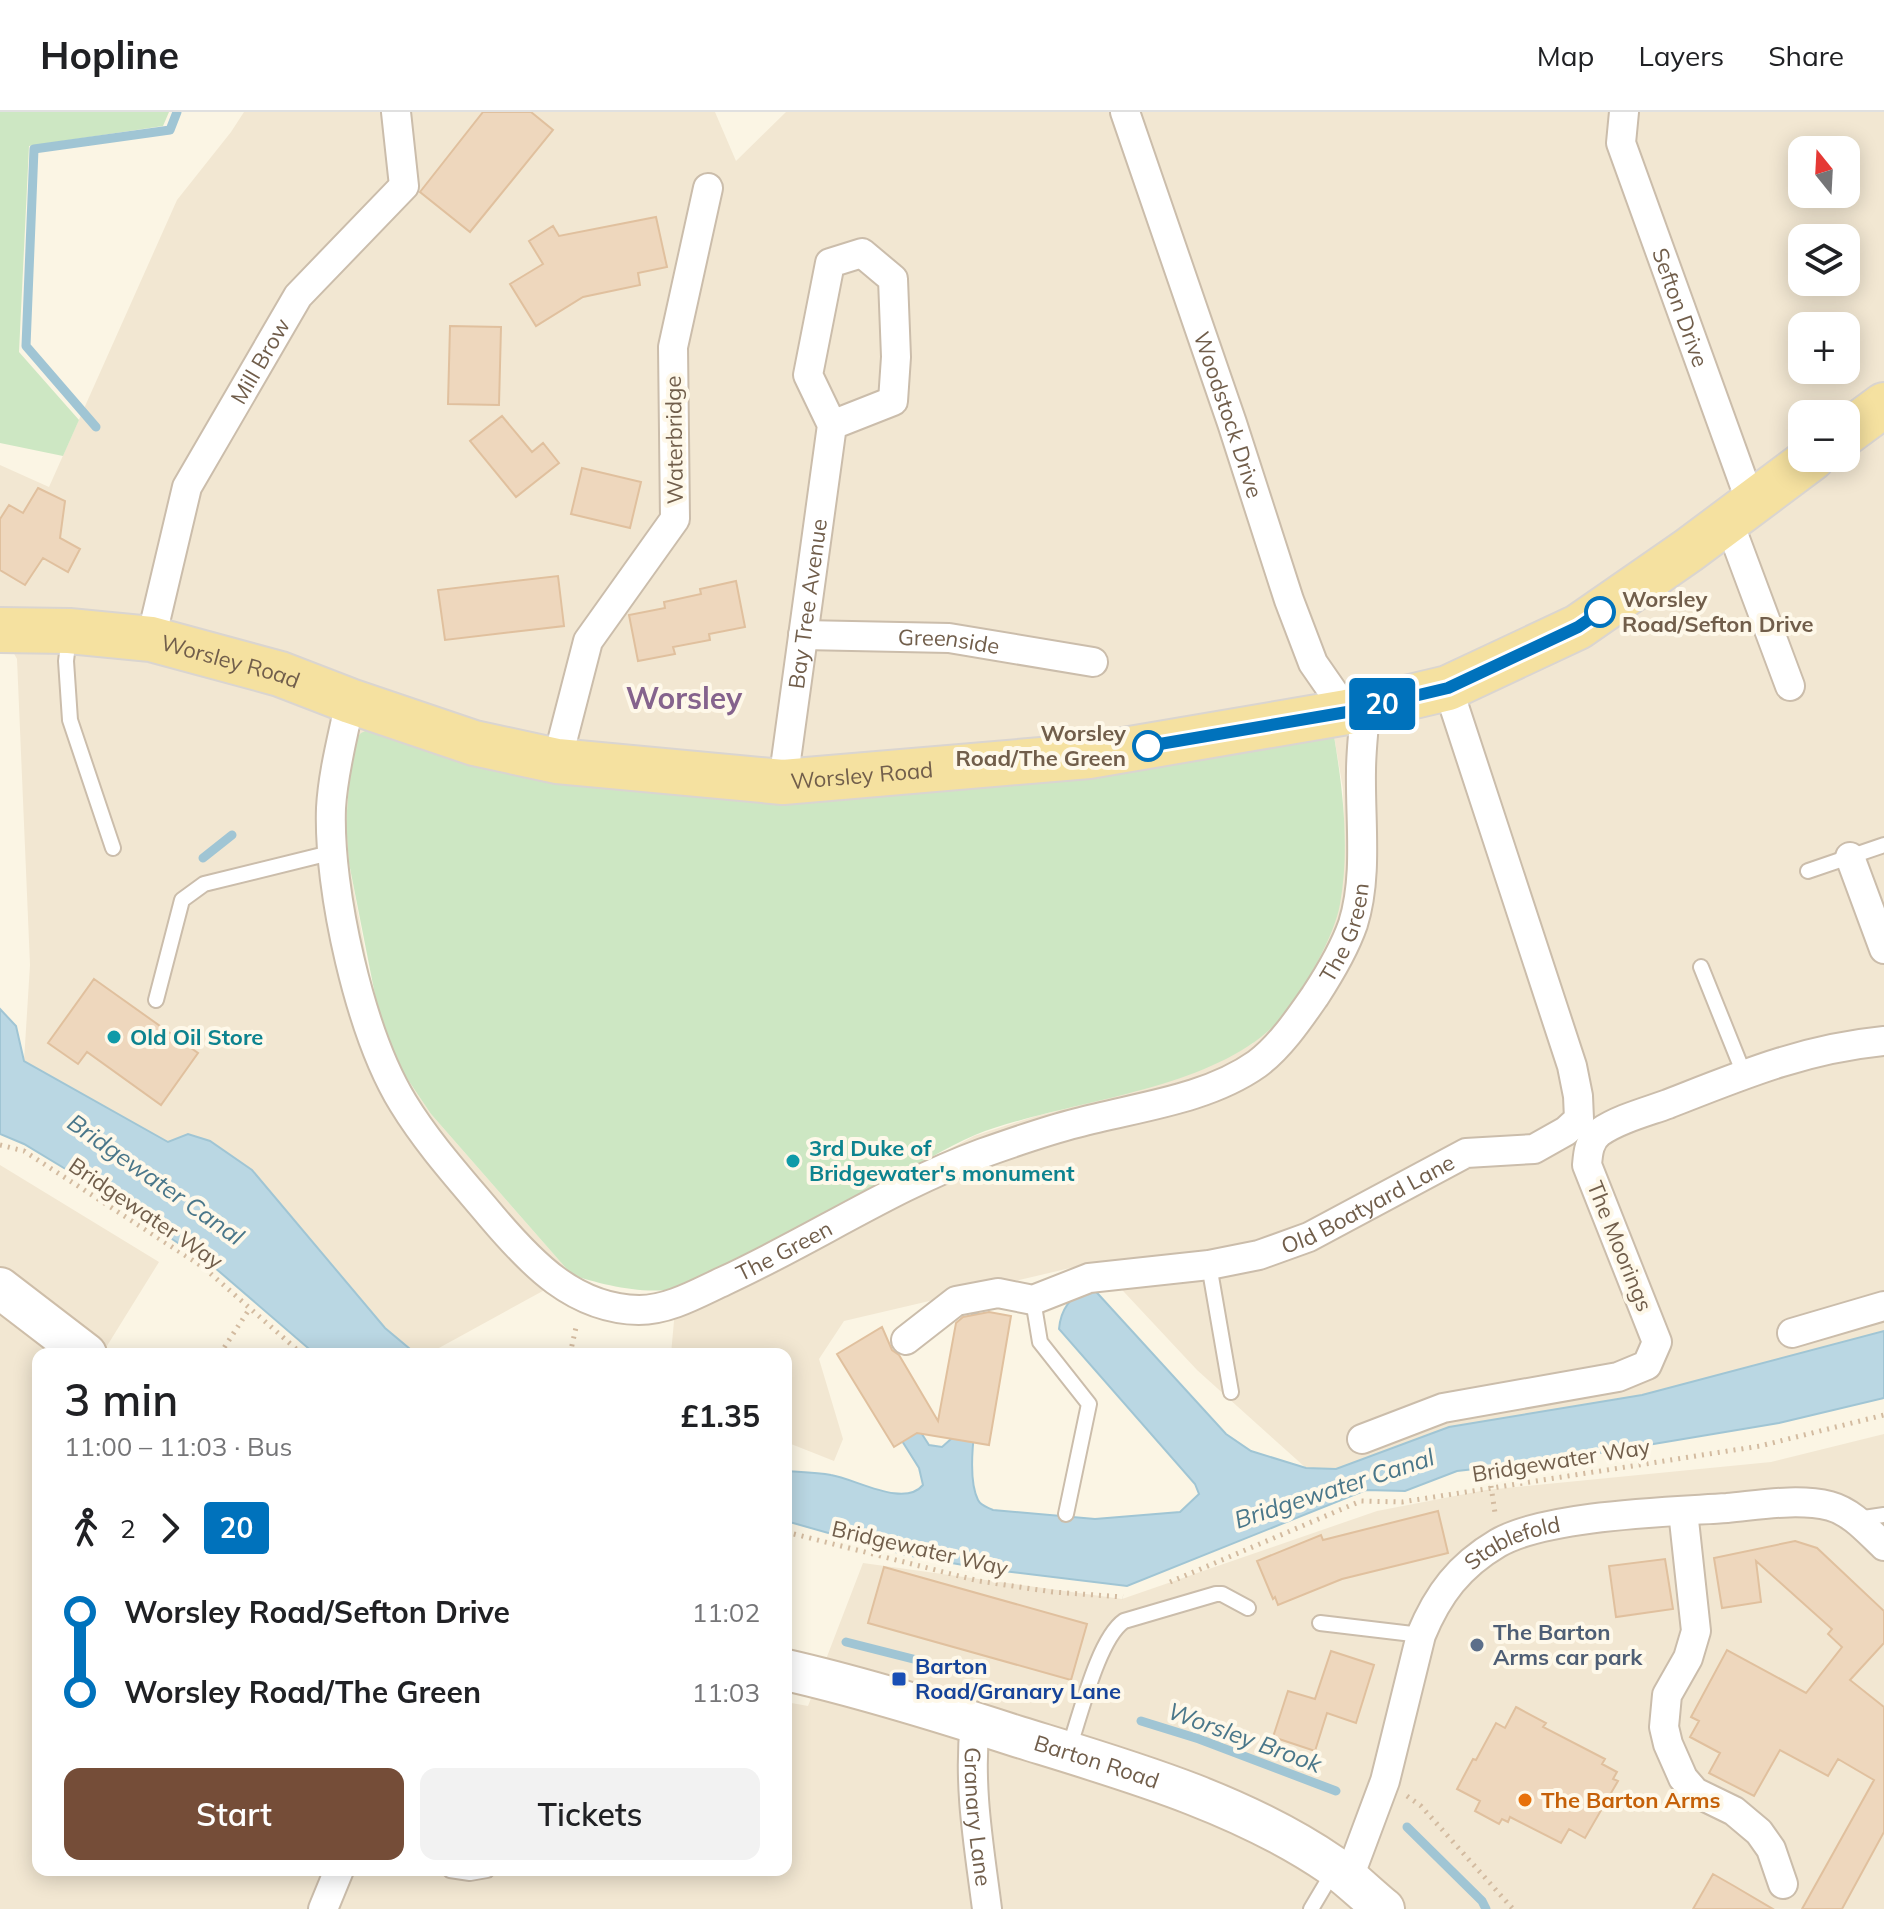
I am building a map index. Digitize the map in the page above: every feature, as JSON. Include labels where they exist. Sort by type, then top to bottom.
[{"type":"main road","points":[[1860,423],[1884,405]]},
{"type":"main road","name":"Worsley Road","points":[[0,630],[69,631],[151,639],[280,674],[474,743],[557,761],[783,782],[1089,756],[1356,710],[1448,688],[1578,627],[1793,472]]},
{"type":"main road","points":[[0,1288],[78,1348]]},
{"type":"main road","name":"Barton Road","points":[[792,1671],[879,1693],[1182,1791],[1250,1819],[1299,1845],[1342,1874],[1384,1909]]},
{"type":"street","name":"Mill Brow","points":[[151,639],[187,487],[298,296],[404,186],[396,112]]},
{"type":"street","name":"Woodstock Drive","points":[[1125,112],[1313,663],[1356,710]]},
{"type":"street","name":"Sefton Drive","points":[[1624,112],[1621,143],[1740,512],[1790,686]]},
{"type":"street","name":"Waterbridge","points":[[557,761],[588,641],[675,519],[673,347],[708,188]]},
{"type":"street","points":[[862,253],[893,279],[896,357],[893,401],[832,425],[808,375],[830,263],[862,253]]},
{"type":"street","name":"Bay Tree Avenue","points":[[783,782],[832,425]]},
{"type":"street","name":"Greenside","points":[[803,635],[949,638],[1093,662]]},
{"type":"street","name":"Old Boatyard Lane","points":[[1033,1300],[1089,1278],[1209,1265],[1259,1255],[1309,1237],[1466,1153],[1534,1149],[1566,1131],[1579,1119],[1572,1066],[1448,688]]},
{"type":"street","name":"The Green","points":[[350,701],[332,803],[334,852],[353,971],[364,1010],[393,1085],[423,1134],[506,1233],[563,1287],[582,1299],[641,1310],[666,1306],[736,1275],[974,1156],[1077,1123],[1197,1092],[1236,1077],[1260,1062],[1314,997],[1339,957],[1354,922],[1362,864],[1356,710]]},
{"type":"street","points":[[1850,857],[1884,949]]},
{"type":"street","name":"The Moorings","points":[[1362,1439],[1443,1408],[1618,1377],[1647,1365],[1657,1342],[1587,1165],[1589,1147],[1598,1133],[1744,1074],[1800,1055],[1845,1045],[1884,1041]]},
{"type":"street","points":[[906,1340],[956,1301],[998,1293],[1033,1300]]},
{"type":"street","points":[[1792,1333],[1884,1306]]},
{"type":"street","name":"Stablefold","points":[[1342,1874],[1385,1781],[1429,1614],[1450,1581],[1498,1543],[1521,1533],[1548,1527],[1683,1511],[1809,1503],[1833,1507],[1855,1519],[1884,1546]]},
{"type":"street","points":[[1683,1511],[1696,1631],[1694,1644],[1667,1695],[1664,1727],[1668,1744],[1683,1778],[1695,1792],[1734,1811],[1759,1832],[1771,1849],[1783,1884]]},
{"type":"street","name":"Granary Lane","points":[[975,1723],[971,1771],[973,1810],[987,1909]]},
{"type":"street","points":[[323,1909],[337,1876]]},
{"type":"lane","points":[[69,631],[66,661],[70,720],[113,848]]},
{"type":"lane","points":[[1808,871],[1884,845]]},
{"type":"lane","points":[[156,1000],[182,900],[204,884],[334,852]]},
{"type":"lane","points":[[1701,967],[1744,1074]]},
{"type":"lane","points":[[1209,1265],[1231,1392]]},
{"type":"lane","points":[[1033,1300],[1040,1342],[1089,1404],[1066,1514]]},
{"type":"lane","points":[[1855,1519],[1884,1515]]},
{"type":"lane","points":[[1068,1752],[1105,1644],[1116,1627],[1124,1621],[1216,1594],[1222,1594],[1248,1608]]},
{"type":"lane","points":[[1320,1623],[1421,1635]]},
{"type":"lane","points":[[1311,1909],[1342,1874]]},
{"type":"path","name":"Bridgewater Way","points":[[0,1145],[24,1151],[203,1267],[295,1348]]},
{"type":"path","points":[[224,1348],[250,1308]]},
{"type":"path","name":"Bridgewater Way","points":[[1161,1585],[1361,1501],[1402,1502],[1760,1446],[1884,1415]]},
{"type":"path","name":"Bridgewater Way","points":[[792,1534],[979,1581],[1053,1592],[1132,1597]]},
{"type":"path","points":[[1385,1781],[1421,1806],[1513,1909]]},
{"type":"shaded area","points":[[244,112],[715,112],[736,161],[786,112],[1884,112],[1884,1331],[1642,1395],[1449,1427],[1336,1469],[1306,1468],[1197,1370],[1096,1262],[844,1321],[819,1359],[843,1439],[834,1461],[792,1444],[792,1348],[672,1348],[677,1288],[835,1210],[974,1136],[1189,1073],[1252,1044],[1285,1014],[1313,970],[1345,847],[1343,789],[1334,736],[348,783],[346,824],[349,863],[370,978],[404,1074],[431,1114],[572,1275],[439,1348],[409,1348],[385,1328],[252,1170],[188,1134],[168,1142],[24,1061],[30,965],[17,659],[0,628],[0,465],[49,487],[177,200]]},
{"type":"shaded area","points":[[0,1165],[159,1262],[106,1348],[32,1348],[32,1876],[792,1876],[792,1703],[808,1706],[863,1563],[1122,1599],[1377,1511],[1486,1490],[1771,1462],[1884,1434],[1884,1909],[0,1909]]},
{"type":"green space","points":[[0,112],[169,112],[163,126],[29,146],[19,352],[79,420],[63,456],[0,443]]},
{"type":"green space","points":[[374,727],[550,776],[1334,736],[1344,820],[1345,862],[1340,904],[1318,960],[1286,1012],[1259,1039],[1224,1060],[1185,1077],[975,1135],[686,1284],[654,1291],[625,1288],[572,1275],[431,1114],[404,1074],[380,1020],[349,863],[346,824],[352,743],[361,733]]},
{"type":"water","name":"Bridgewater Canal","points":[[0,1009],[16,1026],[24,1061],[168,1142],[188,1134],[210,1141],[252,1170],[385,1328],[409,1348],[308,1348],[214,1267],[82,1179],[24,1144],[0,1134]]},
{"type":"water","name":"Bridgewater Canal","points":[[1089,1284],[1226,1434],[1251,1451],[1306,1468],[1336,1469],[1449,1427],[1642,1395],[1884,1331],[1884,1398],[1779,1423],[1564,1459],[1457,1471],[1405,1491],[1366,1490],[1127,1586],[986,1569],[906,1555],[792,1523],[792,1471],[831,1475],[892,1493],[904,1494],[923,1485],[919,1468],[846,1352],[920,1431],[929,1445],[942,1447],[951,1439],[972,1313],[996,1317],[974,1437],[973,1484],[981,1504],[993,1510],[1095,1519],[1180,1512],[1199,1494],[1195,1484],[1059,1329],[1065,1308]]},
{"type":"building","points":[[483,112],[531,112],[553,130],[470,232],[420,192]]},
{"type":"building","points":[[656,217],[667,267],[638,273],[640,285],[583,297],[536,326],[510,284],[543,264],[529,241],[553,226],[559,236]]},
{"type":"building","points":[[450,326],[501,327],[499,405],[448,404]]},
{"type":"building","points":[[502,416],[532,452],[543,443],[559,463],[516,497],[470,441]]},
{"type":"building","points":[[582,468],[641,482],[630,528],[571,514]]},
{"type":"building","points":[[38,488],[65,501],[60,538],[80,549],[68,572],[43,558],[25,585],[0,570],[0,519],[9,505],[23,513]]},
{"type":"building","points":[[558,576],[564,626],[445,640],[438,590]]},
{"type":"building","points":[[736,581],[745,627],[709,634],[710,640],[673,647],[675,654],[638,661],[629,615],[665,608],[664,602],[701,594],[700,589]]},
{"type":"building","name":"Old Oil Store","points":[[94,979],[198,1053],[161,1105],[87,1052],[78,1064],[48,1043]]},
{"type":"building","points":[[989,1312],[1011,1316],[989,1445],[917,1433],[894,1447],[837,1354],[882,1327],[892,1350],[899,1355],[938,1421],[956,1323],[963,1317]]},
{"type":"building","points":[[1438,1511],[1448,1553],[1342,1579],[1278,1605],[1257,1561],[1321,1535],[1323,1540]]},
{"type":"building","points":[[1795,1541],[1817,1548],[1884,1611],[1884,1643],[1850,1680],[1884,1707],[1884,1832],[1842,1909],[1802,1909],[1874,1780],[1838,1759],[1828,1776],[1780,1750],[1754,1796],[1709,1773],[1720,1753],[1690,1737],[1699,1721],[1691,1717],[1727,1650],[1806,1693],[1842,1647],[1828,1634],[1832,1629],[1756,1561],[1761,1602],[1722,1608],[1714,1558]]},
{"type":"building","points":[[1665,1559],[1673,1609],[1616,1617],[1609,1566]]},
{"type":"building","points":[[884,1567],[1087,1624],[1071,1680],[868,1623]]},
{"type":"building","points":[[1331,1651],[1374,1665],[1356,1723],[1327,1713],[1315,1751],[1273,1737],[1288,1691],[1315,1699]]},
{"type":"building","points":[[1516,1707],[1546,1723],[1543,1727],[1605,1759],[1602,1764],[1617,1772],[1613,1779],[1618,1781],[1585,1838],[1569,1829],[1561,1843],[1510,1817],[1508,1822],[1502,1819],[1499,1824],[1475,1811],[1480,1801],[1457,1789],[1496,1723],[1505,1728]]},
{"type":"building","points":[[1713,1874],[1734,1886],[1773,1909],[1693,1909]]},
{"type":"waterway","name":"Worsley Brook","points":[[96,427],[26,346],[34,149],[170,130],[177,112]]},
{"type":"waterway","name":"Worsley Brook","points":[[203,858],[232,835]]},
{"type":"waterway","points":[[846,1642],[921,1661]]},
{"type":"waterway","name":"Worsley Brook","points":[[1141,1721],[1199,1739],[1336,1791]]},
{"type":"waterway","name":"Worsley Brook","points":[[1407,1827],[1482,1901],[1486,1909]]},
{"type":"bus line","name":"20","points":[[1148,746],[1347,712],[1448,688],[1578,627],[1600,612]]},
{"type":"place","name":"Worsley Road/Sefton Drive","points":[[1600,612]]},
{"type":"place","name":"Worsley Road/The Green","points":[[1148,746]]},
{"type":"place","name":"Old Oil Store","points":[[114,1037]]},
{"type":"place","name":"3rd Duke of Bridgewater's monument","points":[[793,1161]]},
{"type":"place","name":"The Barton Arms car park","points":[[1477,1645]]},
{"type":"place","name":"Barton Road/Granary Lane","points":[[899,1679]]},
{"type":"place","name":"The Barton Arms","points":[[1525,1800]]},
{"type":"district","name":"Worsley","points":[[684,698]]}]
